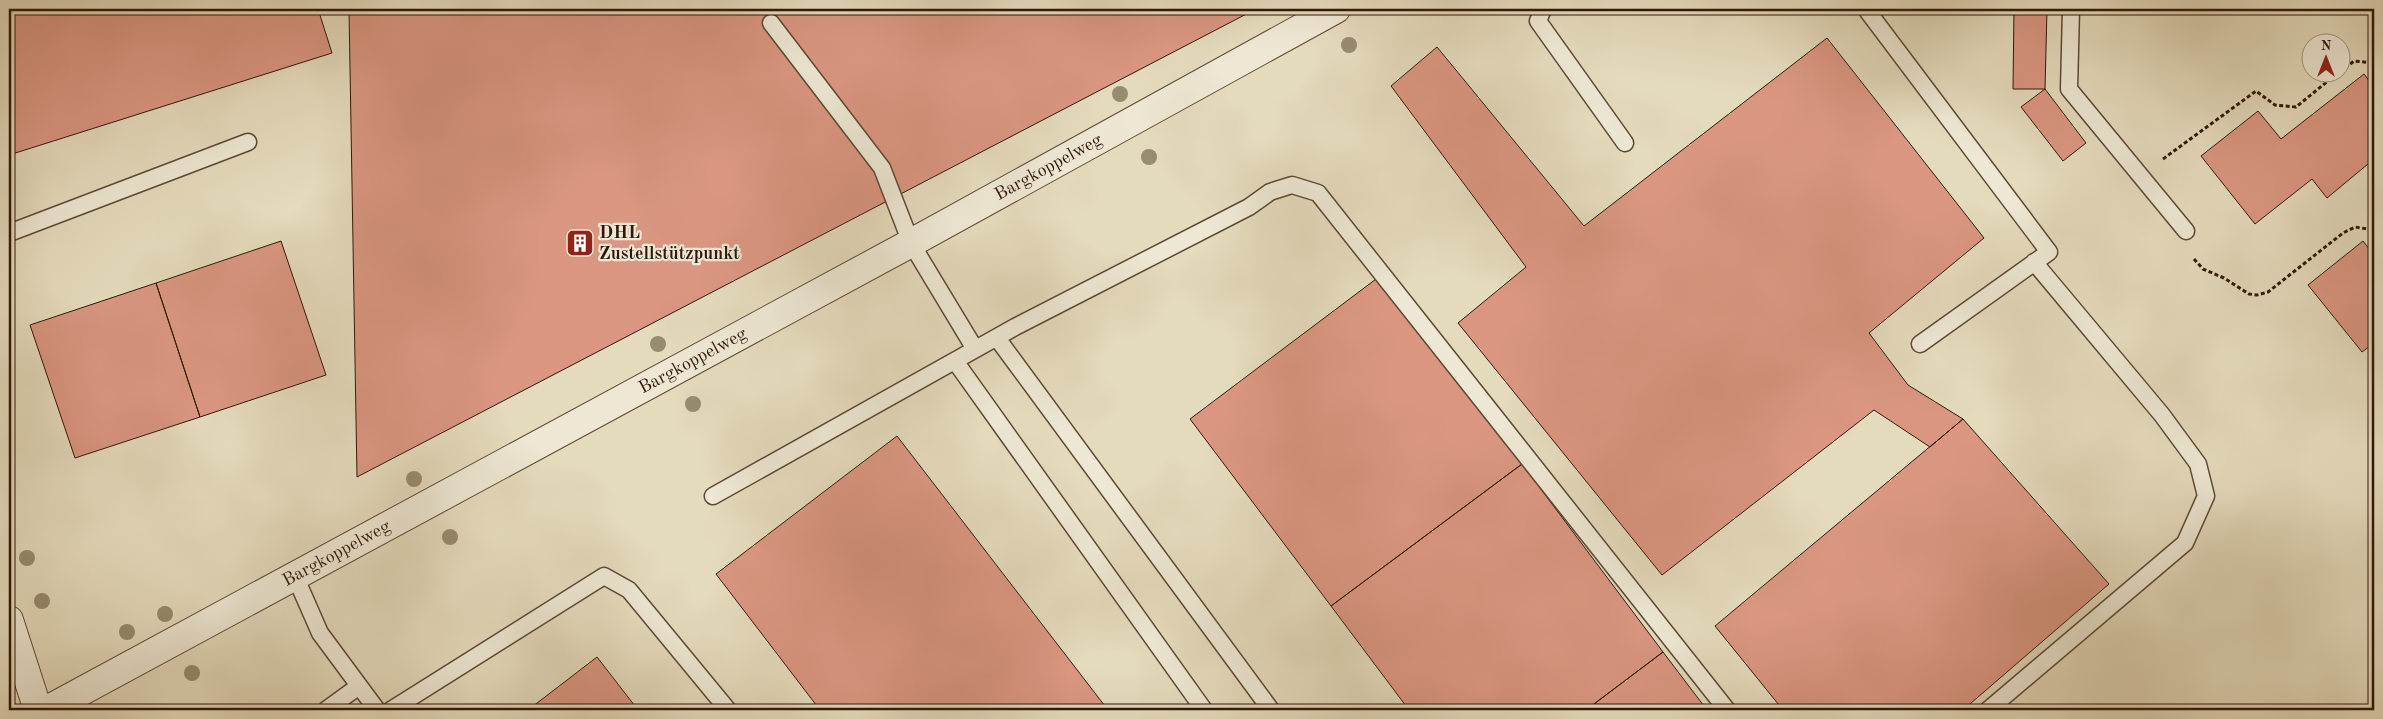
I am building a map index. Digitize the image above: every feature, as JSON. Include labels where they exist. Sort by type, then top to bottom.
[{"type":"street","name":"Bargkoppelweg","points":[[47,710],[911,242],[1336,9]]},
{"type":"street","points":[[9,620],[38,710]]},
{"type":"lane","points":[[1543,9],[1538,21],[1625,143]]},
{"type":"lane","points":[[1866,9],[2049,252],[1920,344]]},
{"type":"lane","points":[[2071,9],[2069,89],[2186,231]]},
{"type":"lane","points":[[771,23],[882,168],[911,242],[975,350]]},
{"type":"lane","points":[[9,233],[248,142]]},
{"type":"lane","points":[[713,496],[996,338],[1248,207],[1270,192],[1292,185],[1318,193],[1727,710]]},
{"type":"lane","points":[[1988,710],[2184,543],[2206,496],[2198,464],[2193,457],[2162,415],[2034,262]]},
{"type":"lane","points":[[996,338],[1271,710]]},
{"type":"lane","points":[[955,361],[1204,710]]},
{"type":"lane","points":[[295,576],[320,633],[377,710]]},
{"type":"lane","points":[[391,710],[604,576],[629,590],[728,710]]},
{"type":"lane","points":[[326,710],[360,686]]},
{"type":"path","points":[[2350,63],[2354,60],[2374,63]]},
{"type":"path","points":[[2141,176],[2256,91],[2275,105],[2296,107],[2327,82]]},
{"type":"path","points":[[2186,231],[2183,247],[2203,269],[2224,278],[2249,294],[2257,295],[2268,292],[2349,230],[2355,227],[2374,230]]},
{"type":"building","points":[[9,9],[318,9],[332,53],[9,155]]},
{"type":"building","name":"DHL Zustellstützpunkt","points":[[349,9],[1256,9],[357,477]]},
{"type":"building","points":[[2014,9],[2047,9],[2045,89],[2013,89]]},
{"type":"building","points":[[2133,9],[2209,9],[2209,14],[2133,12]]},
{"type":"building","points":[[1827,38],[1984,238],[1869,333],[1908,385],[1963,419],[1930,447],[1874,410],[1662,575],[1458,323],[1526,267],[1391,86],[1437,47],[1584,226]]},
{"type":"building","points":[[2364,74],[2374,87],[2374,159],[2327,198],[2312,179],[2255,224],[2201,156],[2258,111],[2281,139]]},
{"type":"building","points":[[2045,89],[2086,143],[2063,161],[2021,107]]},
{"type":"building","points":[[281,241],[326,375],[200,417],[156,283]]},
{"type":"building","points":[[2363,241],[2374,255],[2374,343],[2362,352],[2308,285]]},
{"type":"building","points":[[1380,276],[1522,464],[1331,606],[1190,419]]},
{"type":"building","points":[[156,283],[200,417],[75,458],[30,325]]},
{"type":"building","points":[[1963,419],[2109,584],[1963,710],[1783,710],[1715,626]]},
{"type":"building","points":[[897,436],[1108,710],[820,710],[716,574]]},
{"type":"building","points":[[1522,464],[1663,652],[1586,710],[1409,710],[1331,606]]},
{"type":"building","points":[[1663,652],[1707,710],[1586,710]]},
{"type":"building","points":[[597,657],[638,710],[528,710]]},
{"type":"place","name":"DHL Zustellstützpunkt","points":[[580,243]]}]
